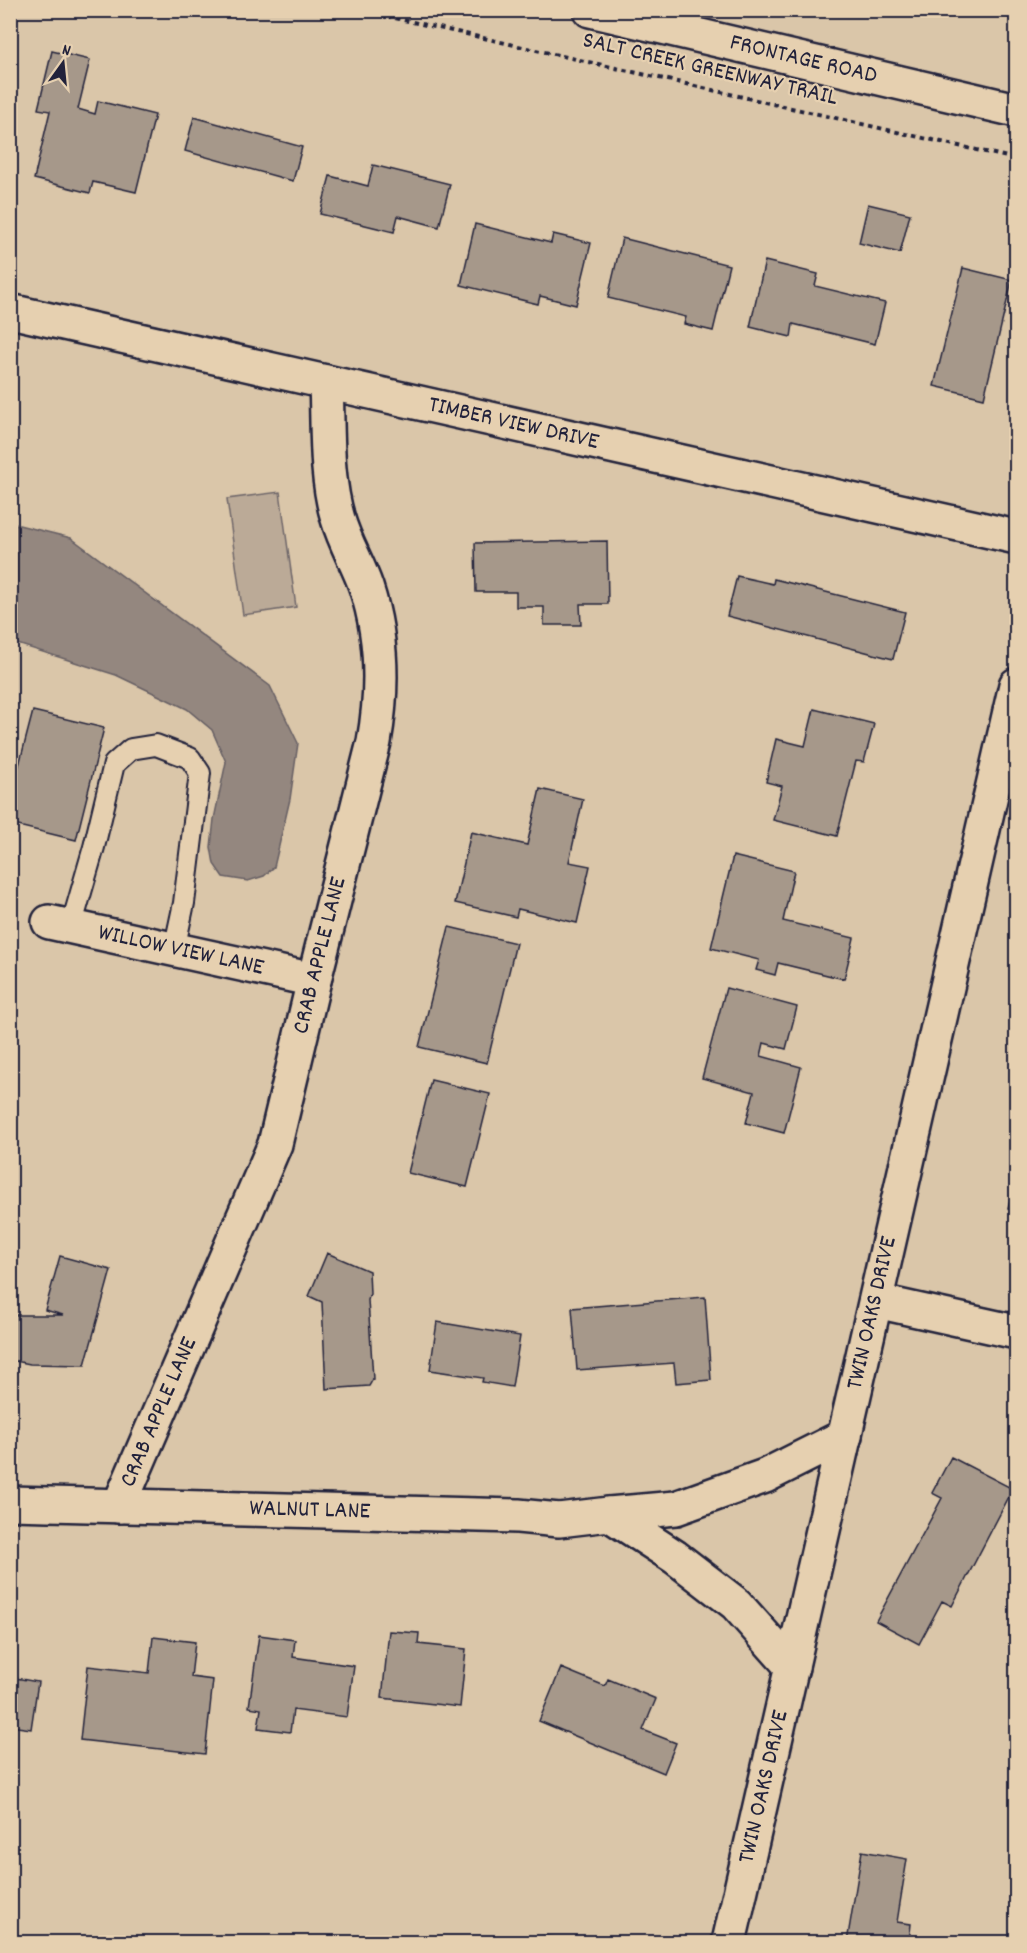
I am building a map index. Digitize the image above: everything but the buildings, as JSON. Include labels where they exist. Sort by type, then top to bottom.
[{"type":"street","name":"FRONTAGE ROAD","points":[[590,10],[1017,110]]},
{"type":"street","name":"TIMBER VIEW DRIVE","points":[[10,311],[1017,537]]},
{"type":"street","name":"CRAB APPLE LANE","points":[[119,1506],[275,1144],[374,742],[380,676],[378,646],[366,587],[338,519],[331,479],[326,382]]},
{"type":"street","name":"TWIN OAKS DRIVE","points":[[729,1942],[1017,685]]},
{"type":"street","name":"WILLOW VIEW LANE","points":[[60,924],[314,980]]},
{"type":"street","points":[[876,1301],[1017,1332]]},
{"type":"street","name":"WALNUT LANE","points":[[10,1503],[518,1516],[559,1520],[676,1508],[765,1476],[845,1436]]},
{"type":"street","points":[[609,1514],[675,1557],[736,1604],[792,1667]]},
{"type":"lane","points":[[60,924],[94,847],[114,764],[131,749],[156,745],[190,758],[200,773],[183,903],[174,950]]},
{"type":"path","name":"SALT CREEK GREENWAY TRAIL","points":[[360,10],[1017,159]]},
{"type":"shaded area","points":[[280,492],[296,607],[243,615],[227,499]]},
{"type":"shaded area","points":[[11,523],[71,538],[270,686],[298,743],[290,799],[274,867],[264,876],[248,881],[223,877],[214,864],[211,847],[214,819],[226,762],[212,730],[187,709],[116,675],[11,642]]}]
